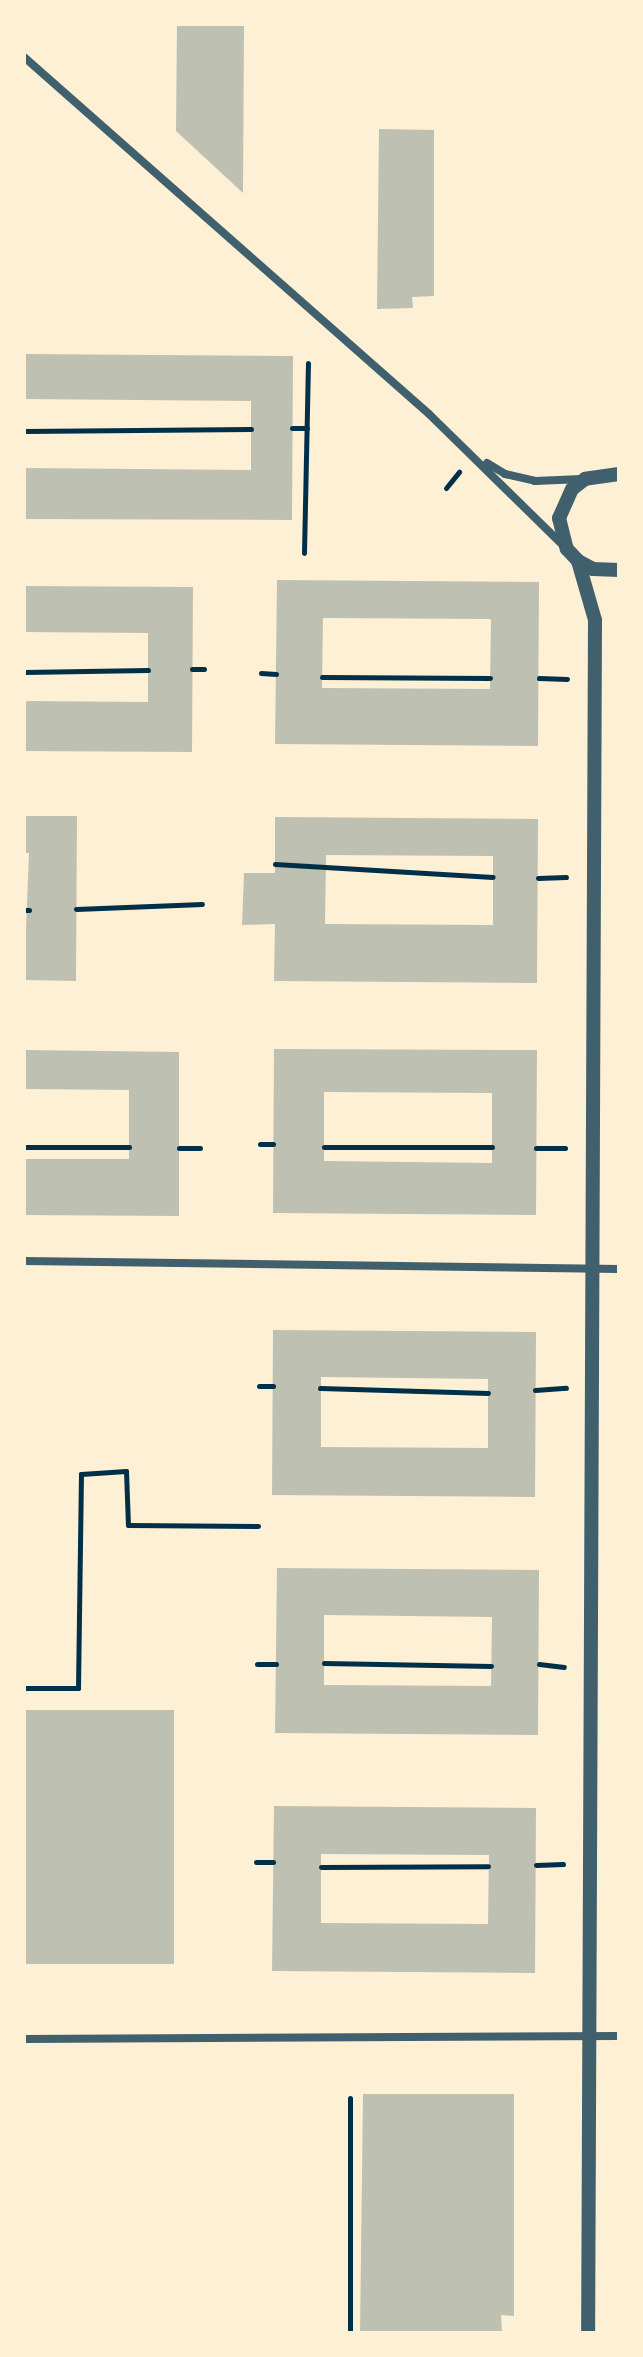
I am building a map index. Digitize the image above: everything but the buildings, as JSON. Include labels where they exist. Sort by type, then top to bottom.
[{"type":"street","points":[[24,57],[473,455],[578,561],[593,569],[619,570]]},
{"type":"street","points":[[473,455],[521,478],[585,479],[619,474]]},
{"type":"street","points":[[567,549],[559,518],[572,489],[585,479]]},
{"type":"street","points":[[578,561],[595,620],[588,2333]]},
{"type":"street","points":[[24,1261],[619,1269]]},
{"type":"street","points":[[24,2039],[619,2036]]},
{"type":"path","points":[[304,553],[308,363]]},
{"type":"path","points":[[292,428],[307,428]]},
{"type":"path","points":[[24,431],[251,429]]},
{"type":"path","points":[[192,669],[204,669]]},
{"type":"path","points":[[24,672],[148,670]]},
{"type":"path","points":[[261,673],[276,674]]},
{"type":"path","points":[[322,677],[490,678]]},
{"type":"path","points":[[539,678],[567,679]]},
{"type":"path","points":[[275,864],[493,877]]},
{"type":"path","points":[[538,878],[566,877]]},
{"type":"path","points":[[76,909],[202,904]]},
{"type":"path","points":[[260,1144],[273,1144]]},
{"type":"path","points":[[24,1147],[129,1147]]},
{"type":"path","points":[[324,1147],[492,1147]]},
{"type":"path","points":[[179,1148],[200,1148]]},
{"type":"path","points":[[536,1148],[565,1148]]},
{"type":"path","points":[[259,1386],[273,1386]]},
{"type":"path","points":[[320,1388],[488,1393]]},
{"type":"path","points":[[535,1390],[566,1388]]},
{"type":"path","points":[[24,1688],[78,1688],[81,1474],[126,1471],[128,1525],[258,1526]]},
{"type":"path","points":[[324,1663],[491,1666]]},
{"type":"path","points":[[257,1664],[276,1664]]},
{"type":"path","points":[[539,1664],[564,1667]]},
{"type":"path","points":[[256,1862],[273,1862]]},
{"type":"path","points":[[536,1865],[563,1864]]},
{"type":"path","points":[[321,1867],[488,1866]]},
{"type":"path","points":[[350,2098],[350,2333]]}]
